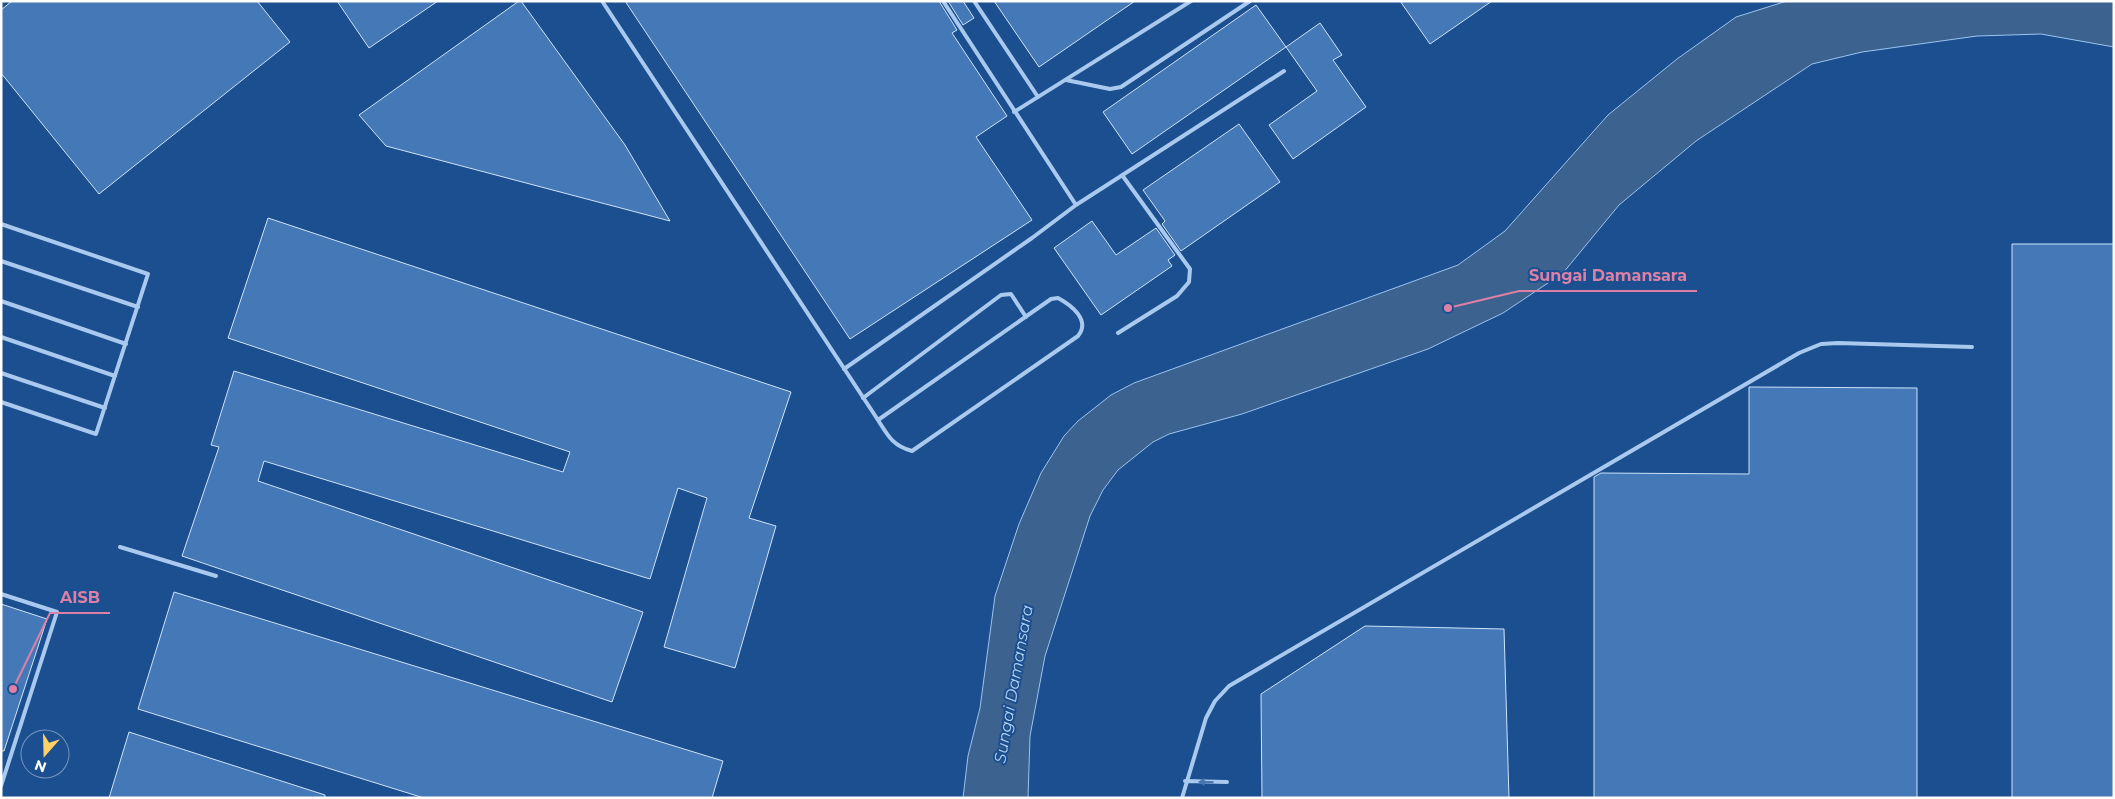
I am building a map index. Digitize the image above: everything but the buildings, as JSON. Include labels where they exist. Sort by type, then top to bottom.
[{"type":"lane","points":[[602,1],[863,398],[878,420],[891,439],[900,448],[912,451],[1078,336],[1082,331],[1082,322],[1076,311],[1058,298],[1051,299],[878,420]]},
{"type":"lane","points":[[943,1],[1076,205]]},
{"type":"lane","points":[[974,1],[1038,97]]},
{"type":"lane","points":[[1014,112],[1191,1]]},
{"type":"lane","points":[[1066,80],[1110,89],[1121,87],[1250,1]]},
{"type":"lane","points":[[844,369],[1032,238],[1076,205],[1284,71]]},
{"type":"lane","points":[[1118,333],[1177,296],[1189,282],[1190,269],[1122,175]]},
{"type":"lane","points":[[1,224],[148,274],[96,434],[1,402]]},
{"type":"lane","points":[[1,261],[138,307]]},
{"type":"lane","points":[[863,398],[1001,295],[1010,294],[1026,317]]},
{"type":"lane","points":[[1,301],[126,344]]},
{"type":"lane","points":[[1,337],[115,376]]},
{"type":"lane","points":[[1182,798],[1206,718],[1215,701],[1229,686],[1800,353],[1822,344],[1838,343],[1972,347]]},
{"type":"lane","points":[[1,373],[104,408]]},
{"type":"lane","points":[[120,547],[216,576]]},
{"type":"lane","points":[[1,594],[57,612],[1,786]]},
{"type":"lane","points":[[1186,782],[1227,782]]},
{"type":"water","points":[[1787,1],[2114,1],[2114,47],[2041,34],[1977,36],[1862,52],[1812,64],[1696,141],[1619,205],[1563,273],[1503,313],[1428,349],[1242,414],[1169,434],[1153,442],[1118,470],[1103,490],[1090,516],[1045,656],[1030,736],[1028,798],[963,798],[968,756],[980,708],[995,596],[1019,524],[1041,473],[1064,436],[1078,421],[1111,395],[1134,383],[1458,265],[1505,231],[1608,115],[1677,59],[1736,17]]},
{"type":"place","name":"Sungai Damansara","points":[[1448,308]]},
{"type":"place","name":"AISB","points":[[13,689]]}]
